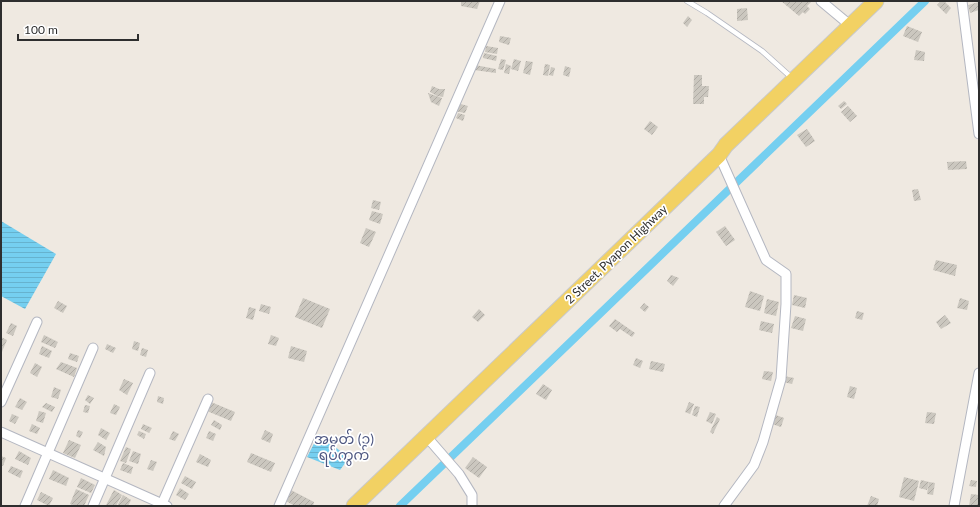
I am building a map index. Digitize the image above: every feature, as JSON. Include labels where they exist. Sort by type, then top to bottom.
[{"type":"main road","name":"2 Street, Pyapon Highway","points":[[354,506],[720,155],[726,145],[876,1]]},
{"type":"street","points":[[279,506],[500,1]]},
{"type":"street","points":[[820,1],[851,26]]},
{"type":"street","points":[[962,1],[979,134]]},
{"type":"street","points":[[720,155],[766,260],[786,274],[786,304],[781,379],[763,442],[754,465],[724,506]]},
{"type":"street","points":[[1,402],[37,322]]},
{"type":"street","points":[[25,506],[93,348]]},
{"type":"street","points":[[93,506],[150,373]]},
{"type":"street","points":[[954,506],[979,373]]},
{"type":"street","points":[[1,432],[163,505],[208,399]]},
{"type":"street","points":[[426,436],[459,474],[472,495],[472,506]]},
{"type":"lane","points":[[687,1],[762,51],[795,80]]},
{"type":"water","points":[[1,221],[56,254],[25,309],[1,296]]},
{"type":"water","points":[[319,434],[349,458],[340,470],[307,457]]},
{"type":"building","points":[[461,1],[480,1],[477,9],[461,6]]},
{"type":"building","points":[[781,1],[812,1],[807,6],[810,9],[805,14],[803,12],[799,16]]},
{"type":"building","points":[[941,1],[944,1],[951,8],[946,14],[937,5]]},
{"type":"building","points":[[979,2],[979,10],[970,13],[968,5]]},
{"type":"building","points":[[747,8],[748,20],[737,21],[737,9]]},
{"type":"building","points":[[688,16],[692,20],[687,27],[683,23]]},
{"type":"building","points":[[907,26],[922,32],[918,42],[903,36]]},
{"type":"building","points":[[500,36],[511,38],[509,45],[499,42]]},
{"type":"building","points":[[486,46],[498,48],[497,54],[485,52]]},
{"type":"building","points":[[916,50],[925,52],[924,61],[914,60]]},
{"type":"building","points":[[484,53],[497,56],[496,61],[483,58]]},
{"type":"building","points":[[501,59],[506,60],[503,70],[498,69]]},
{"type":"building","points":[[514,59],[521,61],[518,71],[511,69]]},
{"type":"building","points":[[526,61],[533,62],[530,75],[523,73]]},
{"type":"building","points":[[506,64],[511,66],[509,74],[504,73]]},
{"type":"building","points":[[545,64],[550,65],[548,76],[543,75]]},
{"type":"building","points":[[475,65],[496,69],[496,73],[474,70]]},
{"type":"building","points":[[565,66],[571,68],[569,77],[563,75]]},
{"type":"building","points":[[551,67],[555,68],[553,76],[549,75]]},
{"type":"building","points":[[694,75],[702,75],[702,86],[709,86],[708,97],[704,97],[704,104],[693,104]]},
{"type":"building","points":[[432,86],[439,89],[445,89],[443,97],[437,96],[430,92]]},
{"type":"building","points":[[428,93],[442,98],[439,106],[431,102]]},
{"type":"building","points":[[844,101],[847,104],[841,109],[838,106]]},
{"type":"building","points":[[457,103],[468,106],[465,113],[454,111]]},
{"type":"building","points":[[848,106],[857,116],[850,122],[841,112]]},
{"type":"building","points":[[458,113],[465,115],[463,121],[456,118]]},
{"type":"building","points":[[650,121],[658,127],[652,135],[644,129]]},
{"type":"building","points":[[807,129],[815,141],[806,147],[797,135]]},
{"type":"building","points":[[966,161],[967,169],[948,170],[947,162]]},
{"type":"building","points":[[918,189],[921,200],[914,201],[912,190]]},
{"type":"building","points":[[373,200],[381,202],[379,210],[371,208]]},
{"type":"building","points":[[372,211],[383,214],[380,224],[369,220]]},
{"type":"building","points":[[725,226],[735,240],[726,246],[716,232]]},
{"type":"building","points":[[366,228],[376,232],[369,247],[360,243]]},
{"type":"building","points":[[936,260],[957,265],[955,276],[933,270]]},
{"type":"building","points":[[671,275],[679,278],[673,286],[667,281]]},
{"type":"building","points":[[750,291],[764,296],[760,311],[745,307]]},
{"type":"building","points":[[794,295],[807,298],[805,308],[792,305]]},
{"type":"building","points":[[303,298],[330,309],[322,328],[295,317]]},
{"type":"building","points":[[960,298],[969,301],[967,310],[957,308]]},
{"type":"building","points":[[767,299],[779,302],[776,316],[764,313]]},
{"type":"building","points":[[58,301],[67,306],[63,313],[54,308]]},
{"type":"building","points":[[644,303],[649,307],[645,312],[640,308]]},
{"type":"building","points":[[261,304],[271,307],[269,314],[259,311]]},
{"type":"building","points":[[249,307],[256,309],[253,320],[246,318]]},
{"type":"building","points":[[479,309],[485,315],[478,322],[472,317]]},
{"type":"building","points":[[857,311],[864,313],[862,320],[855,318]]},
{"type":"building","points":[[945,315],[951,323],[941,329],[936,322]]},
{"type":"building","points":[[795,316],[806,319],[803,331],[791,328]]},
{"type":"building","points":[[615,319],[635,333],[632,337],[620,329],[617,332],[609,326]]},
{"type":"building","points":[[761,321],[774,324],[772,333],[759,330]]},
{"type":"building","points":[[11,323],[17,326],[13,336],[6,333]]},
{"type":"building","points":[[44,335],[58,342],[55,348],[41,342]]},
{"type":"building","points":[[271,335],[279,338],[276,346],[268,344]]},
{"type":"building","points":[[1,337],[7,340],[1,354]]},
{"type":"building","points":[[134,341],[140,343],[138,351],[132,349]]},
{"type":"building","points":[[107,344],[116,348],[113,353],[105,349]]},
{"type":"building","points":[[42,346],[52,351],[49,358],[39,354]]},
{"type":"building","points":[[291,346],[307,351],[304,362],[288,358]]},
{"type":"building","points":[[142,348],[148,350],[146,357],[140,355]]},
{"type":"building","points":[[70,353],[79,356],[77,362],[68,359]]},
{"type":"building","points":[[636,358],[643,361],[640,368],[633,365]]},
{"type":"building","points":[[651,361],[665,364],[663,372],[649,369]]},
{"type":"building","points":[[61,362],[77,368],[74,377],[56,369]]},
{"type":"building","points":[[35,363],[42,367],[37,377],[30,373]]},
{"type":"building","points":[[764,371],[773,372],[771,381],[762,379]]},
{"type":"building","points":[[784,376],[794,378],[792,384],[783,382]]},
{"type":"building","points":[[124,379],[133,383],[127,395],[119,390]]},
{"type":"building","points":[[543,384],[552,390],[546,400],[536,394]]},
{"type":"building","points":[[850,386],[857,388],[854,399],[847,397]]},
{"type":"building","points":[[54,387],[61,390],[58,399],[51,397]]},
{"type":"building","points":[[88,395],[94,398],[90,404],[85,400]]},
{"type":"building","points":[[158,396],[164,398],[163,404],[157,402]]},
{"type":"building","points":[[20,398],[27,402],[22,410],[15,407]]},
{"type":"building","points":[[211,402],[235,412],[231,421],[207,411]]},
{"type":"building","points":[[689,402],[694,404],[690,414],[685,412]]},
{"type":"building","points":[[46,403],[55,407],[52,412],[42,407]]},
{"type":"building","points":[[114,404],[120,407],[116,415],[110,413]]},
{"type":"building","points":[[85,405],[90,406],[88,413],[83,412]]},
{"type":"building","points":[[695,406],[700,407],[697,417],[692,415]]},
{"type":"building","points":[[39,411],[46,413],[43,423],[36,421]]},
{"type":"building","points":[[710,412],[716,414],[712,424],[706,421]]},
{"type":"building","points":[[927,412],[936,413],[934,424],[925,423]]},
{"type":"building","points":[[12,414],[19,417],[15,424],[9,421]]},
{"type":"building","points":[[773,414],[784,418],[781,427],[769,423]]},
{"type":"building","points":[[717,417],[720,419],[713,434],[710,432]]},
{"type":"building","points":[[214,420],[222,425],[220,430],[211,425]]},
{"type":"building","points":[[32,424],[40,428],[37,434],[29,431]]},
{"type":"building","points":[[143,424],[152,428],[149,433],[141,429]]},
{"type":"building","points":[[101,428],[110,433],[106,440],[98,435]]},
{"type":"building","points":[[78,430],[83,432],[80,438],[76,436]]},
{"type":"building","points":[[265,430],[273,434],[270,443],[261,439]]},
{"type":"building","points":[[139,431],[146,434],[144,439],[137,435]]},
{"type":"building","points":[[173,431],[179,434],[175,441],[169,439]]},
{"type":"building","points":[[209,431],[216,434],[213,441],[206,438]]},
{"type":"building","points":[[69,440],[81,445],[75,458],[63,453]]},
{"type":"building","points":[[98,442],[106,447],[104,456],[93,450]]},
{"type":"building","points":[[126,447],[131,449],[126,463],[120,461]]},
{"type":"building","points":[[19,451],[31,458],[28,465],[15,459]]},
{"type":"building","points":[[133,451],[141,454],[138,464],[129,461]]},
{"type":"building","points":[[251,453],[275,463],[271,472],[247,462]]},
{"type":"building","points":[[200,454],[211,460],[208,467],[196,462]]},
{"type":"building","points":[[1,456],[6,458],[3,466],[1,465]]},
{"type":"building","points":[[473,457],[487,467],[479,478],[465,468]]},
{"type":"building","points":[[151,460],[157,462],[153,471],[147,469]]},
{"type":"building","points":[[123,463],[133,467],[131,474],[120,470]]},
{"type":"building","points":[[11,466],[23,471],[20,478],[8,472]]},
{"type":"building","points":[[53,470],[69,478],[66,486],[49,479]]},
{"type":"building","points":[[185,476],[196,482],[192,489],[181,483]]},
{"type":"building","points":[[904,477],[919,481],[914,501],[899,497]]},
{"type":"building","points":[[81,478],[95,485],[91,493],[77,487]]},
{"type":"building","points":[[921,480],[929,482],[927,490],[919,488]]},
{"type":"building","points":[[971,480],[977,481],[976,487],[969,486]]},
{"type":"building","points":[[929,482],[935,483],[933,495],[927,494]]},
{"type":"building","points":[[180,488],[189,494],[185,500],[176,495]]},
{"type":"building","points":[[76,489],[89,495],[84,506],[70,504]]},
{"type":"building","points":[[289,489],[314,502],[313,506],[295,506],[284,500]]},
{"type":"building","points":[[114,490],[122,495],[116,506],[107,506],[106,505]]},
{"type":"building","points":[[41,492],[53,498],[49,506],[37,500]]},
{"type":"building","points":[[971,494],[979,495],[979,506],[969,506]]},
{"type":"building","points":[[123,495],[131,500],[128,506],[117,506]]},
{"type":"building","points":[[871,496],[879,499],[877,506],[867,506]]},
{"type":"waterway","points":[[400,506],[925,1]]},
{"type":"district","name":"အမှတ် (၁) ရပ်ကွက်","points":[[344,446]]}]
